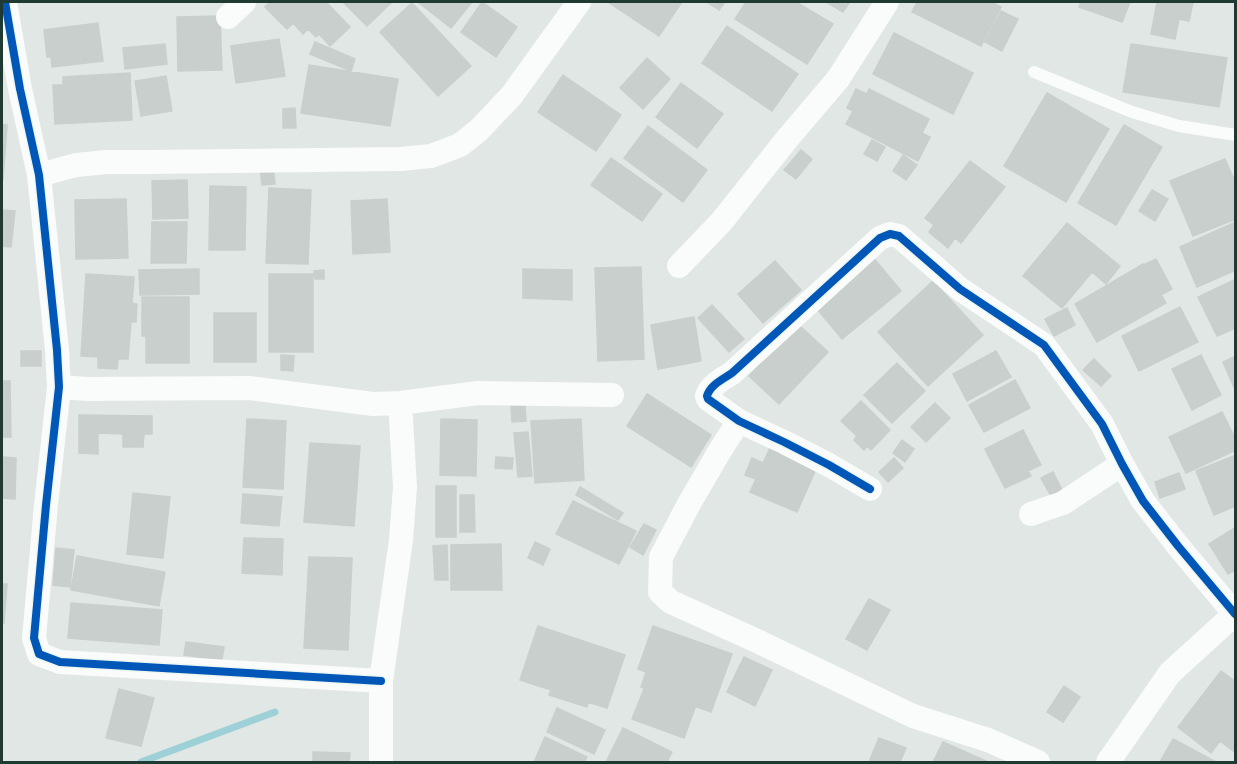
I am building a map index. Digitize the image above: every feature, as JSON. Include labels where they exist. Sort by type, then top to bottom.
[{"type":"street","points":[[5,2],[20,89],[39,175],[59,387],[34,638],[39,654],[60,662],[381,681]]},
{"type":"street","points":[[39,175],[76,165],[99,162],[401,159],[431,156],[460,145],[479,130],[512,95],[579,2]]},
{"type":"street","points":[[679,266],[722,221],[838,79],[887,2]]},
{"type":"street","points":[[870,489],[829,465],[739,421],[707,396],[708,391],[732,373],[880,238],[890,234],[899,236],[960,289],[1044,345],[1102,424],[1143,501],[1235,614],[1170,673],[1108,762]]},
{"type":"street","points":[[59,387],[249,388],[374,404],[478,393],[612,395]]},
{"type":"street","points":[[381,762],[381,681],[401,540],[405,487],[399,403]]},
{"type":"street","points":[[739,421],[690,502],[661,557],[660,592],[671,602],[913,716],[988,740],[1038,762]]},
{"type":"street","points":[[1031,514],[1063,503],[1122,464]]},
{"type":"lane","points":[[1034,72],[1132,112],[1179,126],[1236,135]]},
{"type":"building","points":[[270,2],[326,2],[350,27],[330,46],[319,34],[316,37],[308,29],[303,34],[293,23],[287,29],[265,7]]},
{"type":"building","points":[[343,2],[392,2],[367,26]]},
{"type":"building","points":[[418,2],[472,2],[451,28]]},
{"type":"building","points":[[482,2],[517,27],[496,57],[461,32]]},
{"type":"building","points":[[608,2],[682,2],[659,36]]},
{"type":"building","points":[[707,2],[725,2],[719,10]]},
{"type":"building","points":[[746,2],[796,2],[833,24],[807,64],[735,19]]},
{"type":"building","points":[[826,2],[850,2],[843,12]]},
{"type":"building","points":[[917,2],[991,2],[1001,7],[981,46],[912,12]]},
{"type":"building","points":[[1081,2],[1130,2],[1122,22],[1079,7]]},
{"type":"building","points":[[1157,2],[1193,2],[1189,21],[1179,19],[1175,39],[1151,34]]},
{"type":"building","points":[[412,3],[471,66],[438,96],[380,32]]},
{"type":"building","points":[[1001,11],[1018,19],[1002,51],[985,42]]},
{"type":"building","points":[[220,16],[222,70],[178,71],[177,17]]},
{"type":"building","points":[[98,23],[103,61],[52,67],[51,57],[47,57],[44,30]]},
{"type":"building","points":[[727,26],[798,74],[772,111],[702,63]]},
{"type":"building","points":[[894,33],[973,73],[953,114],[873,74]]},
{"type":"building","points":[[279,39],[285,76],[236,83],[231,46]]},
{"type":"building","points":[[315,42],[355,59],[351,71],[310,54]]},
{"type":"building","points":[[165,44],[167,64],[125,69],[123,48]]},
{"type":"building","points":[[1131,44],[1227,58],[1219,107],[1123,92]]},
{"type":"building","points":[[647,58],[670,79],[643,109],[620,88]]},
{"type":"building","points":[[309,65],[398,79],[390,126],[301,113]]},
{"type":"building","points":[[130,73],[132,120],[55,124],[53,85],[63,85],[63,77]]},
{"type":"building","points":[[563,75],[621,115],[596,151],[538,112]]},
{"type":"building","points":[[166,76],[172,111],[141,116],[135,81]]},
{"type":"building","points":[[681,83],[723,114],[697,148],[656,117]]},
{"type":"building","points":[[856,89],[867,94],[869,89],[929,119],[922,133],[930,137],[918,161],[846,124],[853,111],[847,108]]},
{"type":"building","points":[[1047,93],[1109,129],[1066,202],[1004,166]]},
{"type":"building","points":[[295,108],[296,128],[283,128],[283,109]]},
{"type":"building","points":[[2,124],[7,125],[3,179],[2,179]]},
{"type":"building","points":[[1124,125],[1162,147],[1116,225],[1078,203]]},
{"type":"building","points":[[648,126],[707,170],[683,202],[624,158]]},
{"type":"building","points":[[872,140],[885,147],[877,161],[864,154]]},
{"type":"building","points":[[801,150],[812,159],[796,179],[784,170]]},
{"type":"building","points":[[903,155],[917,165],[906,180],[893,171]]},
{"type":"building","points":[[611,158],[662,194],[642,221],[591,185]]},
{"type":"building","points":[[1225,159],[1236,184],[1236,219],[1193,236],[1170,181]]},
{"type":"building","points":[[970,161],[1005,187],[961,243],[955,238],[948,248],[929,232],[934,225],[925,218]]},
{"type":"building","points":[[273,166],[275,184],[262,185],[260,167]]},
{"type":"building","points":[[187,180],[188,218],[153,219],[152,181]]},
{"type":"building","points":[[210,186],[246,187],[245,250],[209,250]]},
{"type":"building","points":[[269,188],[311,190],[308,264],[266,263]]},
{"type":"building","points":[[1152,190],[1168,199],[1155,221],[1139,211]]},
{"type":"building","points":[[126,199],[128,258],[76,259],[75,200]]},
{"type":"building","points":[[387,199],[390,252],[353,254],[351,201]]},
{"type":"building","points":[[2,210],[15,211],[11,247],[2,246]]},
{"type":"building","points":[[152,222],[187,222],[186,263],[151,263]]},
{"type":"building","points":[[1236,222],[1236,270],[1197,287],[1180,247]]},
{"type":"building","points":[[1067,223],[1120,266],[1106,284],[1092,272],[1062,308],[1023,276]]},
{"type":"building","points":[[872,256],[901,291],[842,339],[813,304]]},
{"type":"building","points":[[1156,259],[1172,289],[1161,295],[1145,264]]},
{"type":"building","points":[[775,261],[801,290],[763,323],[738,294]]},
{"type":"building","points":[[1143,264],[1166,303],[1097,342],[1075,304]]},
{"type":"building","points":[[641,267],[644,359],[598,361],[595,268]]},
{"type":"building","points":[[199,269],[199,294],[140,295],[139,270]]},
{"type":"building","points":[[523,269],[572,270],[572,300],[523,298]]},
{"type":"building","points":[[324,270],[324,279],[315,279],[314,271]]},
{"type":"building","points":[[86,274],[134,277],[132,303],[137,304],[136,322],[131,322],[128,359],[118,359],[117,369],[98,368],[98,357],[81,356]]},
{"type":"building","points":[[269,274],[313,274],[313,352],[269,352]]},
{"type":"building","points":[[1236,279],[1236,328],[1217,336],[1198,297]]},
{"type":"building","points":[[933,281],[983,335],[928,386],[878,332]]},
{"type":"building","points":[[142,297],[189,297],[189,363],[146,363],[146,336],[142,336]]},
{"type":"building","points":[[712,305],[744,339],[729,352],[698,318]]},
{"type":"building","points":[[1180,307],[1198,342],[1139,371],[1122,336]]},
{"type":"building","points":[[1067,308],[1075,325],[1054,336],[1045,319]]},
{"type":"building","points":[[214,313],[256,313],[256,362],[214,362]]},
{"type":"building","points":[[694,317],[701,361],[658,369],[651,325]]},
{"type":"building","points":[[798,324],[828,352],[779,404],[749,376]]},
{"type":"building","points":[[21,351],[41,351],[41,366],[21,366]]},
{"type":"building","points":[[996,351],[1011,377],[967,401],[953,374]]},
{"type":"building","points":[[281,355],[294,356],[293,371],[281,370]]},
{"type":"building","points":[[1201,355],[1221,395],[1192,410],[1172,369]]},
{"type":"building","points":[[1236,356],[1236,392],[1223,362]]},
{"type":"building","points":[[1094,359],[1111,376],[1101,386],[1083,370]]},
{"type":"building","points":[[897,363],[925,391],[892,423],[864,395]]},
{"type":"building","points":[[1015,380],[1030,408],[984,432],[969,405]]},
{"type":"building","points":[[2,381],[10,381],[11,437],[2,437]]},
{"type":"building","points":[[647,394],[711,435],[691,467],[627,426]]},
{"type":"building","points":[[861,401],[890,430],[871,450],[867,446],[864,450],[854,440],[857,436],[841,421]]},
{"type":"building","points":[[935,403],[950,418],[926,442],[911,427]]},
{"type":"building","points":[[511,406],[525,406],[526,421],[512,422]]},
{"type":"building","points":[[1222,412],[1236,440],[1236,450],[1186,473],[1169,437]]},
{"type":"building","points":[[79,415],[152,416],[152,434],[144,434],[143,447],[123,447],[123,434],[98,433],[98,454],[79,453]]},
{"type":"building","points":[[247,419],[286,421],[283,489],[243,487]]},
{"type":"building","points":[[441,419],[477,420],[476,476],[440,475]]},
{"type":"building","points":[[581,419],[584,480],[535,483],[531,421]]},
{"type":"building","points":[[1023,430],[1041,465],[1028,471],[1031,476],[1005,488],[985,449]]},
{"type":"building","points":[[528,432],[532,476],[518,477],[514,433]]},
{"type":"building","points":[[902,440],[914,449],[905,462],[893,453]]},
{"type":"building","points":[[310,443],[360,446],[354,526],[304,522]]},
{"type":"building","points":[[770,448],[817,467],[797,512],[750,492],[756,479],[745,475],[752,458],[763,463]]},
{"type":"building","points":[[1236,455],[1236,506],[1214,515],[1196,471]]},
{"type":"building","points":[[2,457],[16,458],[15,499],[2,498]]},
{"type":"building","points":[[496,457],[513,458],[512,469],[495,468]]},
{"type":"building","points":[[894,458],[903,468],[888,482],[879,472]]},
{"type":"building","points":[[1053,472],[1062,490],[1051,496],[1041,478]]},
{"type":"building","points":[[1179,473],[1185,489],[1160,498],[1155,482]]},
{"type":"building","points":[[436,486],[456,486],[456,537],[436,537]]},
{"type":"building","points":[[580,487],[623,513],[618,520],[576,495]]},
{"type":"building","points":[[133,493],[170,497],[163,558],[127,554]]},
{"type":"building","points":[[243,494],[282,497],[279,526],[241,523]]},
{"type":"building","points":[[460,495],[474,495],[475,532],[460,532]]},
{"type":"building","points":[[573,501],[636,531],[619,564],[556,534]]},
{"type":"building","points":[[644,524],[656,530],[643,555],[630,547]]},
{"type":"building","points":[[1236,527],[1236,570],[1228,574],[1209,544]]},
{"type":"building","points":[[244,538],[283,539],[282,575],[242,573]]},
{"type":"building","points":[[535,542],[550,549],[543,565],[528,558]]},
{"type":"building","points":[[501,544],[502,590],[451,590],[451,545]]},
{"type":"building","points":[[447,545],[448,580],[435,580],[433,546]]},
{"type":"building","points":[[56,548],[74,550],[70,587],[53,585]]},
{"type":"building","points":[[77,556],[165,572],[159,606],[71,590]]},
{"type":"building","points":[[309,557],[352,558],[348,650],[304,648]]},
{"type":"building","points":[[2,584],[7,584],[4,623],[2,623]]},
{"type":"building","points":[[869,599],[890,610],[867,650],[846,639]]},
{"type":"building","points":[[71,603],[162,610],[159,645],[68,638]]},
{"type":"building","points":[[538,626],[625,655],[607,708],[588,702],[587,707],[549,695],[551,690],[520,680]]},
{"type":"building","points":[[653,626],[732,654],[711,712],[641,687],[646,672],[638,669]]},
{"type":"building","points":[[186,642],[224,647],[222,660],[184,655]]},
{"type":"building","points":[[744,657],[772,670],[755,706],[727,692]]},
{"type":"building","points":[[1221,671],[1236,682],[1236,753],[1220,741],[1211,753],[1178,727]]},
{"type":"building","points":[[1064,686],[1080,697],[1063,722],[1047,712]]},
{"type":"building","points":[[119,689],[154,698],[141,746],[106,738]]},
{"type":"building","points":[[644,689],[695,708],[684,738],[632,719]]},
{"type":"building","points":[[557,708],[605,730],[594,754],[547,732]]},
{"type":"building","points":[[623,728],[672,752],[667,762],[606,762]]},
{"type":"building","points":[[545,737],[587,757],[584,762],[534,762]]},
{"type":"building","points":[[879,738],[906,748],[900,762],[869,762]]},
{"type":"building","points":[[1173,739],[1216,762],[1160,762]]},
{"type":"building","points":[[943,742],[986,761],[933,762]]},
{"type":"building","points":[[313,752],[350,753],[349,762],[313,762]]},
{"type":"waterway","points":[[141,762],[275,712]]},
{"type":"cycle path","points":[[5,2],[20,89],[39,175],[59,387],[34,638],[39,654],[60,662],[381,681]]},
{"type":"cycle path","points":[[870,489],[829,465],[739,421],[707,396],[714,385],[732,373],[880,238],[890,234],[899,236],[960,289],[1044,345],[1102,424],[1143,501],[1235,614]]}]
